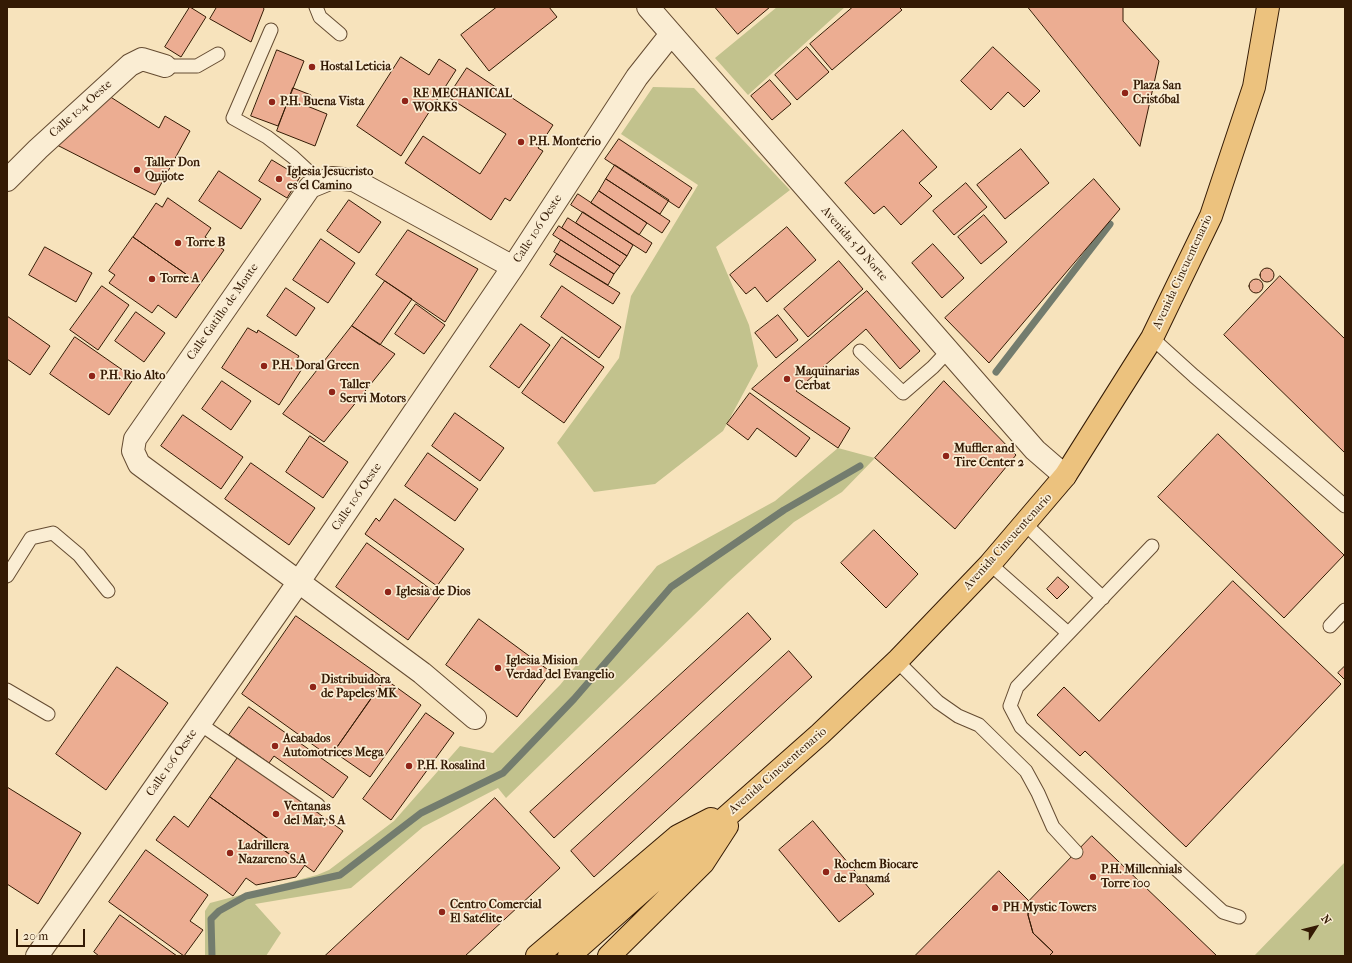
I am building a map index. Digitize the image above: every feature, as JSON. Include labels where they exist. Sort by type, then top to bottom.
[{"type":"main road","name":"Avenida Cincuentenario","points":[[569,956],[820,734],[897,661],[990,564],[1065,476],[1152,338],[1211,216],[1254,88],[1268,7]]},
{"type":"main road","points":[[537,956],[678,836],[740,804]]},
{"type":"main road","points":[[609,956],[703,863],[740,804]]},
{"type":"street","name":"Avenida 5 D Norte","points":[[648,7],[1035,450],[1065,476]]},
{"type":"street","name":"Calle 106 Oeste","points":[[37,956],[298,583],[513,267],[637,77],[670,34]]},
{"type":"street","name":"Calle 104 Oeste","points":[[7,180],[38,149],[130,65],[142,59],[165,66]]},
{"type":"street","name":"Calle Gatillo de Monte","points":[[475,718],[422,673],[298,583],[139,464],[133,451],[135,440],[310,186],[332,178],[354,180],[513,267]]},
{"type":"lane","points":[[316,7],[320,17],[340,34]]},
{"type":"lane","points":[[271,30],[233,118],[267,137],[293,157],[321,182]]},
{"type":"lane","points":[[165,66],[197,66],[218,54]]},
{"type":"lane","points":[[1152,338],[1345,506]]},
{"type":"lane","points":[[860,351],[903,393],[948,351]]},
{"type":"lane","points":[[1025,524],[1103,598]]},
{"type":"lane","points":[[7,576],[31,538],[53,533],[79,555],[108,592]]},
{"type":"lane","points":[[1152,546],[1017,687],[1010,706],[1022,727],[1224,912],[1240,918]]},
{"type":"lane","points":[[990,564],[1068,633]]},
{"type":"lane","points":[[1330,626],[1345,610]]},
{"type":"lane","points":[[897,661],[938,702],[958,716],[979,725],[1026,771],[1054,827],[1076,852]]},
{"type":"lane","points":[[7,690],[48,714]]},
{"type":"lane","points":[[200,724],[318,805]]},
{"type":"green space","points":[[777,7],[845,7],[748,95],[715,58]]},
{"type":"green space","points":[[653,87],[694,88],[790,190],[716,247],[749,325],[758,366],[723,431],[655,484],[594,492],[557,443],[619,358],[631,296],[698,185],[621,134]]},
{"type":"green space","points":[[838,448],[875,458],[842,492],[794,522],[728,582],[506,798],[498,788],[423,827],[351,888],[255,904],[281,933],[266,956],[205,956],[205,911],[210,903],[317,875],[329,870],[394,821],[460,746],[493,753],[560,685],[657,566],[775,501]]},
{"type":"green space","points":[[1345,862],[1345,956],[1254,956]]},
{"type":"building","points":[[190,7],[206,17],[181,57],[165,47]]},
{"type":"building","points":[[217,7],[263,7],[264,9],[251,42],[210,19]]},
{"type":"building","points":[[497,7],[549,7],[557,17],[489,71],[461,35]]},
{"type":"building","points":[[715,7],[770,7],[738,34]]},
{"type":"building","points":[[853,7],[899,7],[902,10],[832,70],[810,44]]},
{"type":"building","name":"Plaza San Cristóbal","points":[[1028,7],[1123,7],[1123,21],[1159,61],[1140,146]]},
{"type":"building","points":[[807,47],[829,72],[797,100],[775,75]]},
{"type":"building","points":[[993,47],[1040,91],[1024,107],[1008,92],[991,110],[961,81]]},
{"type":"building","name":"P.H. Buena Vista","points":[[277,50],[304,61],[278,126],[251,116]]},
{"type":"building","name":"RE MECHANICAL WORKS","points":[[401,57],[429,75],[439,59],[456,70],[401,156],[357,126]]},
{"type":"building","name":"P.H. Monterio","points":[[467,68],[553,125],[538,148],[543,151],[510,201],[505,198],[491,220],[405,163],[423,136],[480,174],[506,134],[448,97]]},
{"type":"building","points":[[770,80],[791,104],[772,120],[751,96]]},
{"type":"building","points":[[293,88],[311,95],[307,106],[327,114],[315,146],[277,131]]},
{"type":"building","name":"Taller Don Quijote","points":[[109,96],[159,128],[165,116],[190,131],[155,195],[57,145]]},
{"type":"building","points":[[903,130],[937,167],[919,183],[932,196],[901,225],[884,206],[874,214],[845,183]]},
{"type":"building","points":[[619,139],[692,188],[679,208],[605,159]]},
{"type":"building","points":[[1021,149],[1049,183],[1005,219],[977,185]]},
{"type":"building","name":"Iglesia Jesucristo es el Camino","points":[[272,160],[300,177],[287,198],[259,181]]},
{"type":"building","points":[[615,165],[669,200],[660,214],[606,179]]},
{"type":"building","points":[[219,171],[261,199],[241,229],[199,201]]},
{"type":"building","points":[[606,179],[670,221],[662,233],[599,191]]},
{"type":"building","points":[[1094,179],[1120,209],[989,363],[945,318]]},
{"type":"building","points":[[966,183],[987,207],[954,235],[933,211]]},
{"type":"building","points":[[599,191],[647,223],[639,235],[591,203]]},
{"type":"building","points":[[578,194],[652,243],[646,253],[571,205]]},
{"type":"building","name":"Torre B","points":[[168,198],[211,228],[205,237],[224,250],[200,284],[133,237],[156,203],[162,207]]},
{"type":"building","points":[[349,200],[381,222],[359,253],[327,231]]},
{"type":"building","points":[[583,212],[633,245],[627,256],[576,223]]},
{"type":"building","points":[[984,215],[1007,242],[981,264],[958,237]]},
{"type":"building","points":[[568,218],[627,256],[620,266],[562,228]]},
{"type":"building","points":[[559,226],[620,266],[614,274],[553,235]]},
{"type":"building","points":[[787,227],[816,260],[767,302],[755,287],[746,294],[730,275]]},
{"type":"building","points":[[408,230],[478,269],[445,322],[376,275]]},
{"type":"building","name":"Torre A","points":[[133,237],[200,284],[176,318],[158,305],[152,313],[109,283],[115,275],[109,271]]},
{"type":"building","points":[[321,239],[355,263],[328,303],[293,280]]},
{"type":"building","points":[[561,240],[614,274],[608,285],[554,252]]},
{"type":"building","points":[[933,244],[964,278],[942,298],[912,263]]},
{"type":"building","points":[[45,247],[92,273],[76,302],[29,275]]},
{"type":"building","points":[[557,254],[620,293],[613,304],[550,265]]},
{"type":"building","points":[[839,261],[863,289],[808,337],[784,309]]},
{"type":"building","points":[[1267,268],[1272,270],[1274,275],[1272,280],[1267,282],[1262,280],[1260,275],[1262,270]]},
{"type":"building","points":[[1280,276],[1345,339],[1345,453],[1224,335]]},
{"type":"building","points":[[1256,279],[1261,281],[1263,286],[1261,291],[1256,293],[1251,291],[1249,286],[1251,281]]},
{"type":"building","points":[[385,281],[412,299],[380,345],[352,326]]},
{"type":"building","points":[[102,286],[129,305],[98,350],[70,330]]},
{"type":"building","points":[[562,286],[621,327],[599,358],[541,317]]},
{"type":"building","points":[[286,288],[315,308],[296,336],[267,316]]},
{"type":"building","name":"Maquinarias Cerbat","points":[[867,291],[920,351],[900,369],[866,329],[796,391],[850,428],[838,448],[752,389]]},
{"type":"building","points":[[416,304],[445,325],[424,354],[395,334]]},
{"type":"building","points":[[136,312],[165,333],[144,362],[115,341]]},
{"type":"building","points":[[778,315],[798,340],[776,358],[755,333]]},
{"type":"building","points":[[7,316],[50,346],[30,375],[7,359]]},
{"type":"building","points":[[521,324],[550,345],[519,388],[490,367]]},
{"type":"building","name":"Taller Servi Motors","points":[[352,326],[395,354],[324,442],[283,414]]},
{"type":"building","name":"P.H. Doral Green","points":[[248,328],[257,333],[258,330],[299,356],[297,359],[305,364],[279,405],[222,368]]},
{"type":"building","name":"P.H. Rio Alto","points":[[75,337],[134,378],[109,415],[50,374]]},
{"type":"building","points":[[562,337],[604,367],[564,423],[522,393]]},
{"type":"building","points":[[222,381],[251,401],[231,430],[202,409]]},
{"type":"building","name":"Muffler and Tire Center 2","points":[[944,381],[1016,455],[955,529],[875,458]]},
{"type":"building","points":[[750,393],[810,438],[796,457],[757,428],[748,440],[727,424]]},
{"type":"building","points":[[455,413],[504,448],[480,481],[432,446]]},
{"type":"building","points":[[183,415],[243,457],[221,489],[161,446]]},
{"type":"building","points":[[1218,434],[1344,555],[1284,618],[1158,497]]},
{"type":"building","points":[[310,436],[348,462],[323,498],[286,472]]},
{"type":"building","points":[[428,453],[478,489],[455,521],[405,486]]},
{"type":"building","points":[[251,463],[315,508],[289,545],[225,499]]},
{"type":"building","points":[[395,499],[464,549],[437,586],[365,534],[376,518],[379,521]]},
{"type":"building","points":[[874,530],[918,574],[886,608],[841,563]]},
{"type":"building","name":"Iglesia de Dios","points":[[367,543],[440,596],[408,640],[336,587]]},
{"type":"building","points":[[1058,577],[1069,587],[1057,599],[1047,589]]},
{"type":"building","points":[[1233,581],[1341,684],[1186,847],[1085,751],[1080,756],[1037,715],[1064,687],[1099,721]]},
{"type":"building","points":[[748,613],[771,639],[554,838],[530,812]]},
{"type":"building","name":"Distribuidora de Papeles MK","points":[[296,616],[385,679],[330,757],[242,694]]},
{"type":"building","name":"Iglesia Mision Verdad del Evangelio","points":[[479,619],[551,672],[517,717],[446,665]]},
{"type":"building","points":[[789,651],[812,677],[594,877],[571,851]]},
{"type":"building","points":[[1345,666],[1345,680],[1338,673]]},
{"type":"building","points":[[117,667],[168,703],[106,790],[56,754]]},
{"type":"building","points":[[385,679],[421,705],[370,777],[334,752]]},
{"type":"building","name":"Acabados Automotrices Mega","points":[[249,707],[348,777],[333,798],[274,756],[269,763],[229,735]]},
{"type":"building","name":"P.H. Rosalind","points":[[426,713],[454,733],[391,820],[363,799]]},
{"type":"building","name":"Ventanas del Mar, S A","points":[[239,756],[343,831],[314,872],[210,797]]},
{"type":"building","points":[[7,787],[81,833],[38,904],[7,884]]},
{"type":"building","name":"Ladrillera Nazareno S.A","points":[[210,797],[305,865],[296,877],[256,885],[246,878],[233,896],[156,840],[174,816],[188,827]]},
{"type":"building","name":"Centro Comercial El Satélite","points":[[495,798],[560,868],[465,956],[325,956]]},
{"type":"building","name":"Rochem Biocare de Panamá","points":[[813,821],[874,894],[839,922],[779,850]]},
{"type":"building","name":"P.H. Millennials Torre 100","points":[[1092,836],[1217,956],[1049,956],[1053,952],[1033,933],[1028,915],[1029,901]]},
{"type":"building","points":[[146,850],[208,895],[190,921],[203,930],[184,956],[109,902]]},
{"type":"building","name":"PH Mystic Towers","points":[[999,871],[1029,901],[1028,915],[1033,933],[1053,952],[1049,956],[915,956]]},
{"type":"building","points":[[120,915],[177,956],[99,956],[94,952]]},
{"type":"waterway","points":[[996,372],[1110,224]]},
{"type":"waterway","points":[[212,956],[211,919],[219,911],[246,896],[340,875],[421,813],[503,773],[574,699],[671,587],[784,510],[860,466]]},
{"type":"place","name":"Hostal Leticia","points":[[312,67]]},
{"type":"place","name":"Plaza San Cristóbal","points":[[1125,93]]},
{"type":"place","name":"RE MECHANICAL WORKS","points":[[405,101]]},
{"type":"place","name":"P.H. Buena Vista","points":[[272,102]]},
{"type":"place","name":"P.H. Monterio","points":[[521,142]]},
{"type":"place","name":"Taller Don Quijote","points":[[137,170]]},
{"type":"place","name":"Iglesia Jesucristo es el Camino","points":[[279,179]]},
{"type":"place","name":"Torre B","points":[[178,243]]},
{"type":"place","name":"Torre A","points":[[152,279]]},
{"type":"place","name":"P.H. Doral Green","points":[[264,366]]},
{"type":"place","name":"P.H. Rio Alto","points":[[92,376]]},
{"type":"place","name":"Maquinarias Cerbat","points":[[787,379]]},
{"type":"place","name":"Taller Servi Motors","points":[[332,392]]},
{"type":"place","name":"Muffler and Tire Center 2","points":[[946,456]]},
{"type":"place","name":"Iglesia de Dios","points":[[388,592]]},
{"type":"place","name":"Iglesia Mision Verdad del Evangelio","points":[[498,668]]},
{"type":"place","name":"Distribuidora de Papeles MK","points":[[313,687]]},
{"type":"place","name":"Acabados Automotrices Mega","points":[[275,746]]},
{"type":"place","name":"P.H. Rosalind","points":[[409,766]]},
{"type":"place","name":"Ventanas del Mar, S A","points":[[276,814]]},
{"type":"place","name":"Ladrillera Nazareno S.A","points":[[230,853]]},
{"type":"place","name":"Rochem Biocare de Panamá","points":[[826,872]]},
{"type":"place","name":"P.H. Millennials Torre 100","points":[[1093,877]]},
{"type":"place","name":"PH Mystic Towers","points":[[995,908]]},
{"type":"place","name":"Centro Comercial El Satélite","points":[[442,912]]}]
